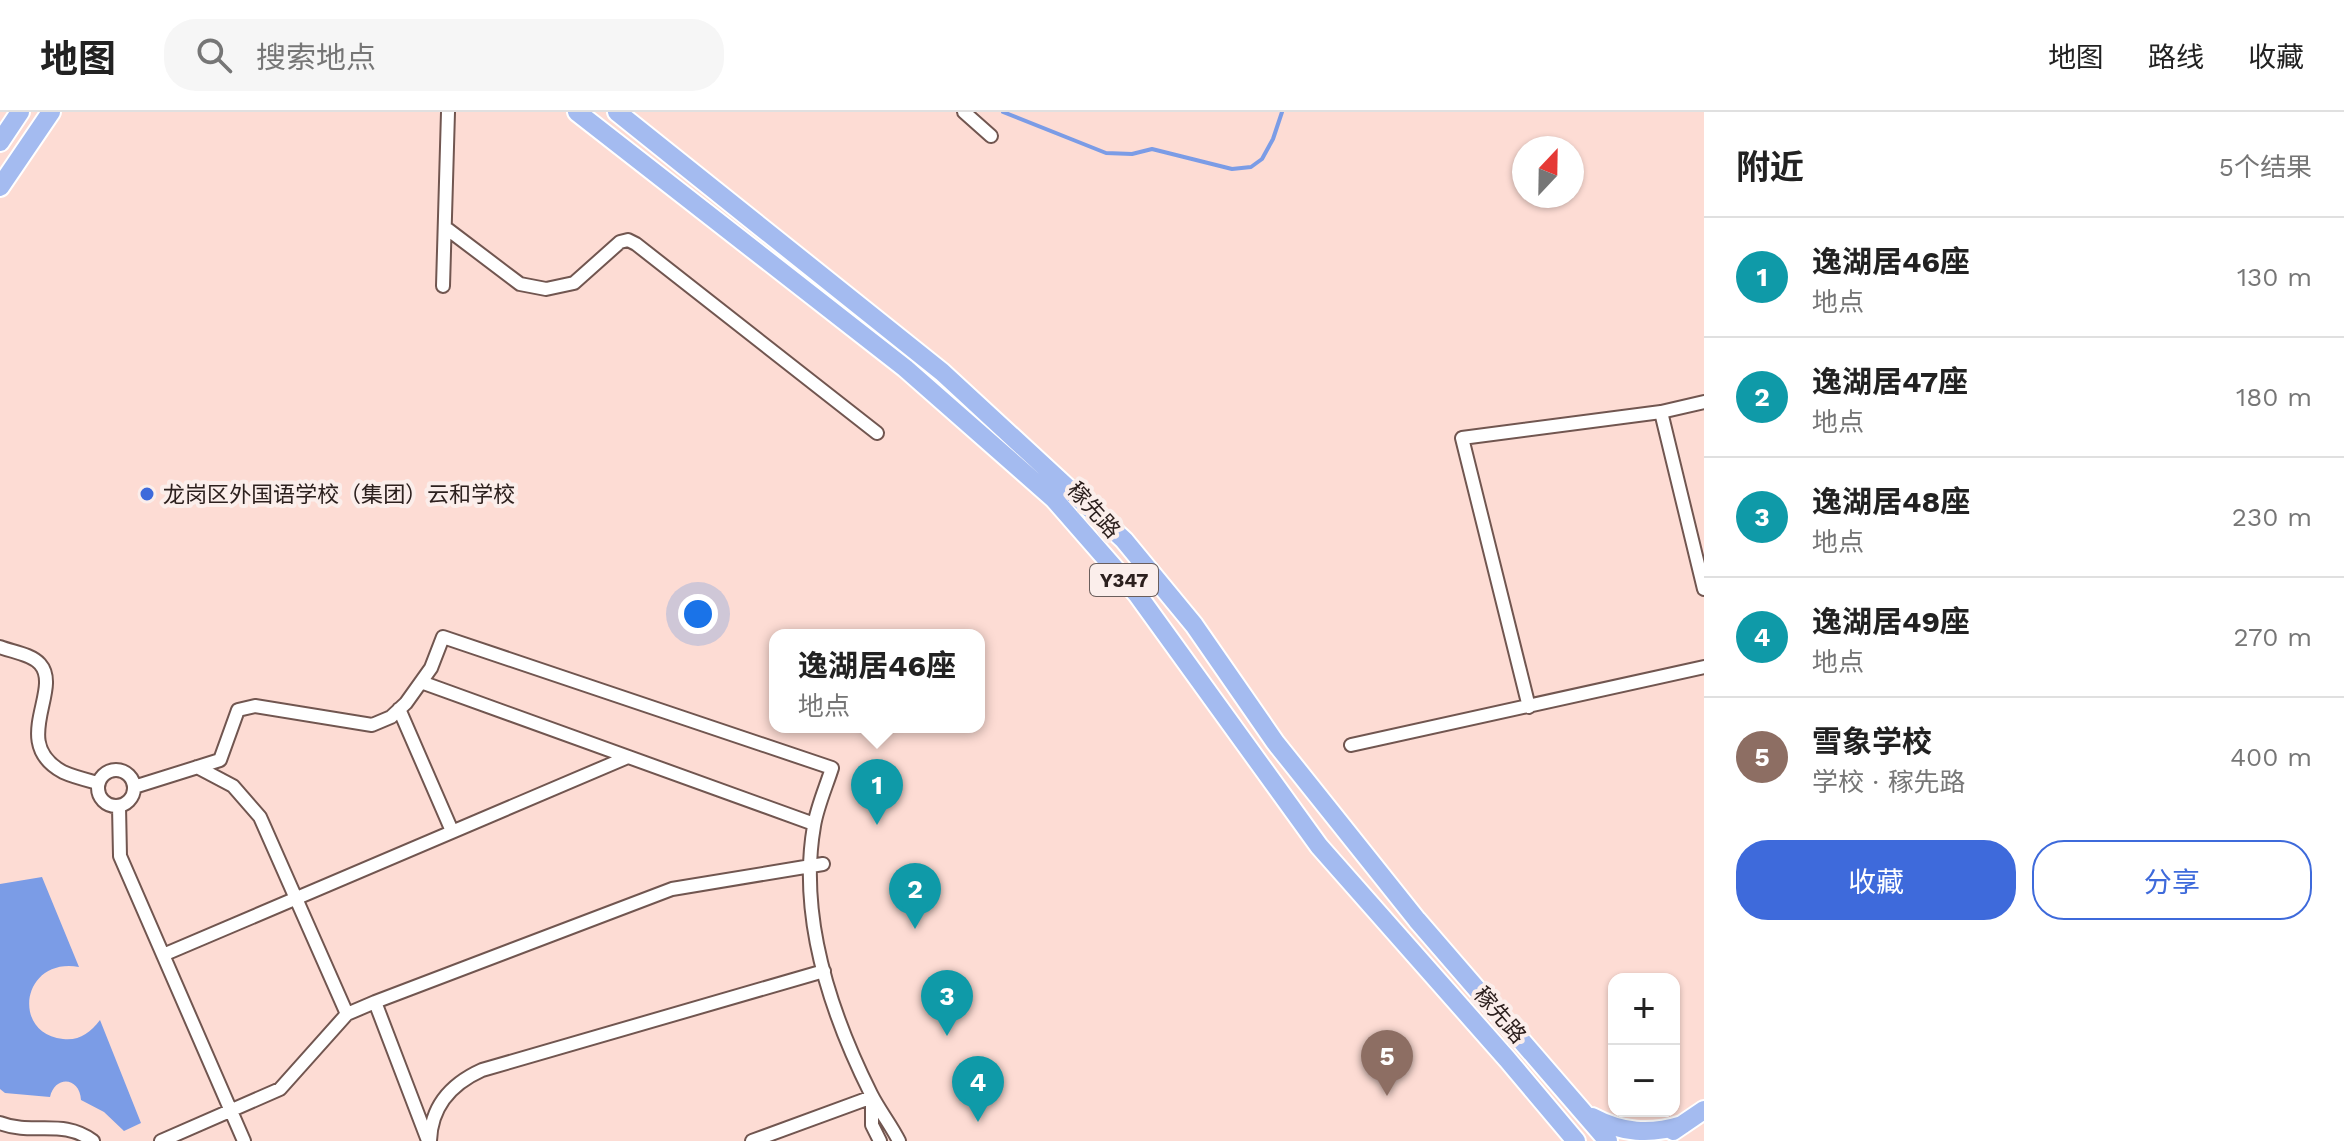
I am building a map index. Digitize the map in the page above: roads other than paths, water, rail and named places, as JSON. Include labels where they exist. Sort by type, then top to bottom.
[{"type":"main road","points":[[0,142],[20,112]]},
{"type":"main road","points":[[0,187],[51,112]]},
{"type":"main road","name":"稼先路","points":[[577,112],[905,368],[1054,499],[1137,594],[1319,846],[1576,1141]]},
{"type":"main road","name":"稼先路","points":[[617,112],[942,372],[1124,540],[1194,625],[1275,742],[1417,920],[1608,1141]]},
{"type":"main road","points":[[1580,1108],[1602,1122],[1628,1130],[1656,1131],[1682,1125]]},
{"type":"main road","points":[[1657,1141],[1704,1110]]},
{"type":"main road","points":[[1552,1114],[1560,1141]]},
{"type":"street","points":[[443,286],[448,112]]},
{"type":"street","points":[[964,112],[991,136]]},
{"type":"street","points":[[446,228],[520,284],[546,289],[574,283],[620,242],[628,240],[877,433]]},
{"type":"street","points":[[1529,707],[1462,438],[1661,412],[1704,402]]},
{"type":"street","points":[[1661,412],[1704,589]]},
{"type":"street","points":[[134,787],[220,760],[238,710],[255,706],[372,725],[391,717],[431,668],[443,637],[832,768],[814,824],[809,866],[814,919],[824,971],[840,1024],[872,1097],[899,1141]]},
{"type":"street","points":[[0,647],[41,665],[46,677],[37,727],[39,744],[48,760],[61,771],[98,783]]},
{"type":"street","points":[[1351,745],[1704,667]]},
{"type":"street","points":[[421,682],[814,824]]},
{"type":"street","points":[[399,709],[452,831]]},
{"type":"street","points":[[163,955],[628,757]]},
{"type":"street","points":[[197,767],[233,786],[252,806],[267,829],[347,1014]]},
{"type":"street","points":[[117,771],[128,776],[134,787],[130,799],[119,806],[103,800],[99,795],[98,783],[106,774],[117,771]]},
{"type":"street","points":[[119,806],[120,856],[244,1141]]},
{"type":"street","points":[[161,1141],[280,1089],[347,1014],[375,1002],[672,889],[823,864]]},
{"type":"street","points":[[429,1141],[435,1113],[443,1099],[454,1087],[482,1070],[824,971]]},
{"type":"street","points":[[375,1002],[429,1141]]},
{"type":"street","points":[[752,1141],[872,1097]]},
{"type":"street","points":[[872,1097],[872,1125],[880,1141]]},
{"type":"street","points":[[0,1123],[29,1129],[67,1128],[93,1141]]},
{"type":"water","points":[[42,877],[79,967],[60,967],[45,973],[35,984],[30,997],[30,1011],[35,1024],[46,1034],[63,1039],[84,1035],[100,1020],[141,1123],[124,1131],[104,1112],[81,1100],[80,1092],[72,1083],[57,1085],[50,1097],[5,1093],[0,1089],[0,884]]},
{"type":"waterway","points":[[1003,112],[1106,153],[1132,154],[1152,149],[1232,169],[1251,167],[1262,159],[1282,112]]},
{"type":"place","name":"龙岗区外国语学校（集团）云和学校","points":[[147,494]]},
{"type":"place","name":"逸湖居46座","points":[[877,825]]},
{"type":"place","name":"逸湖居47座","points":[[915,929]]},
{"type":"place","name":"逸湖居48座","points":[[947,1036]]},
{"type":"place","name":"雪象学校","points":[[1387,1096]]},
{"type":"place","name":"逸湖居49座","points":[[978,1122]]}]
